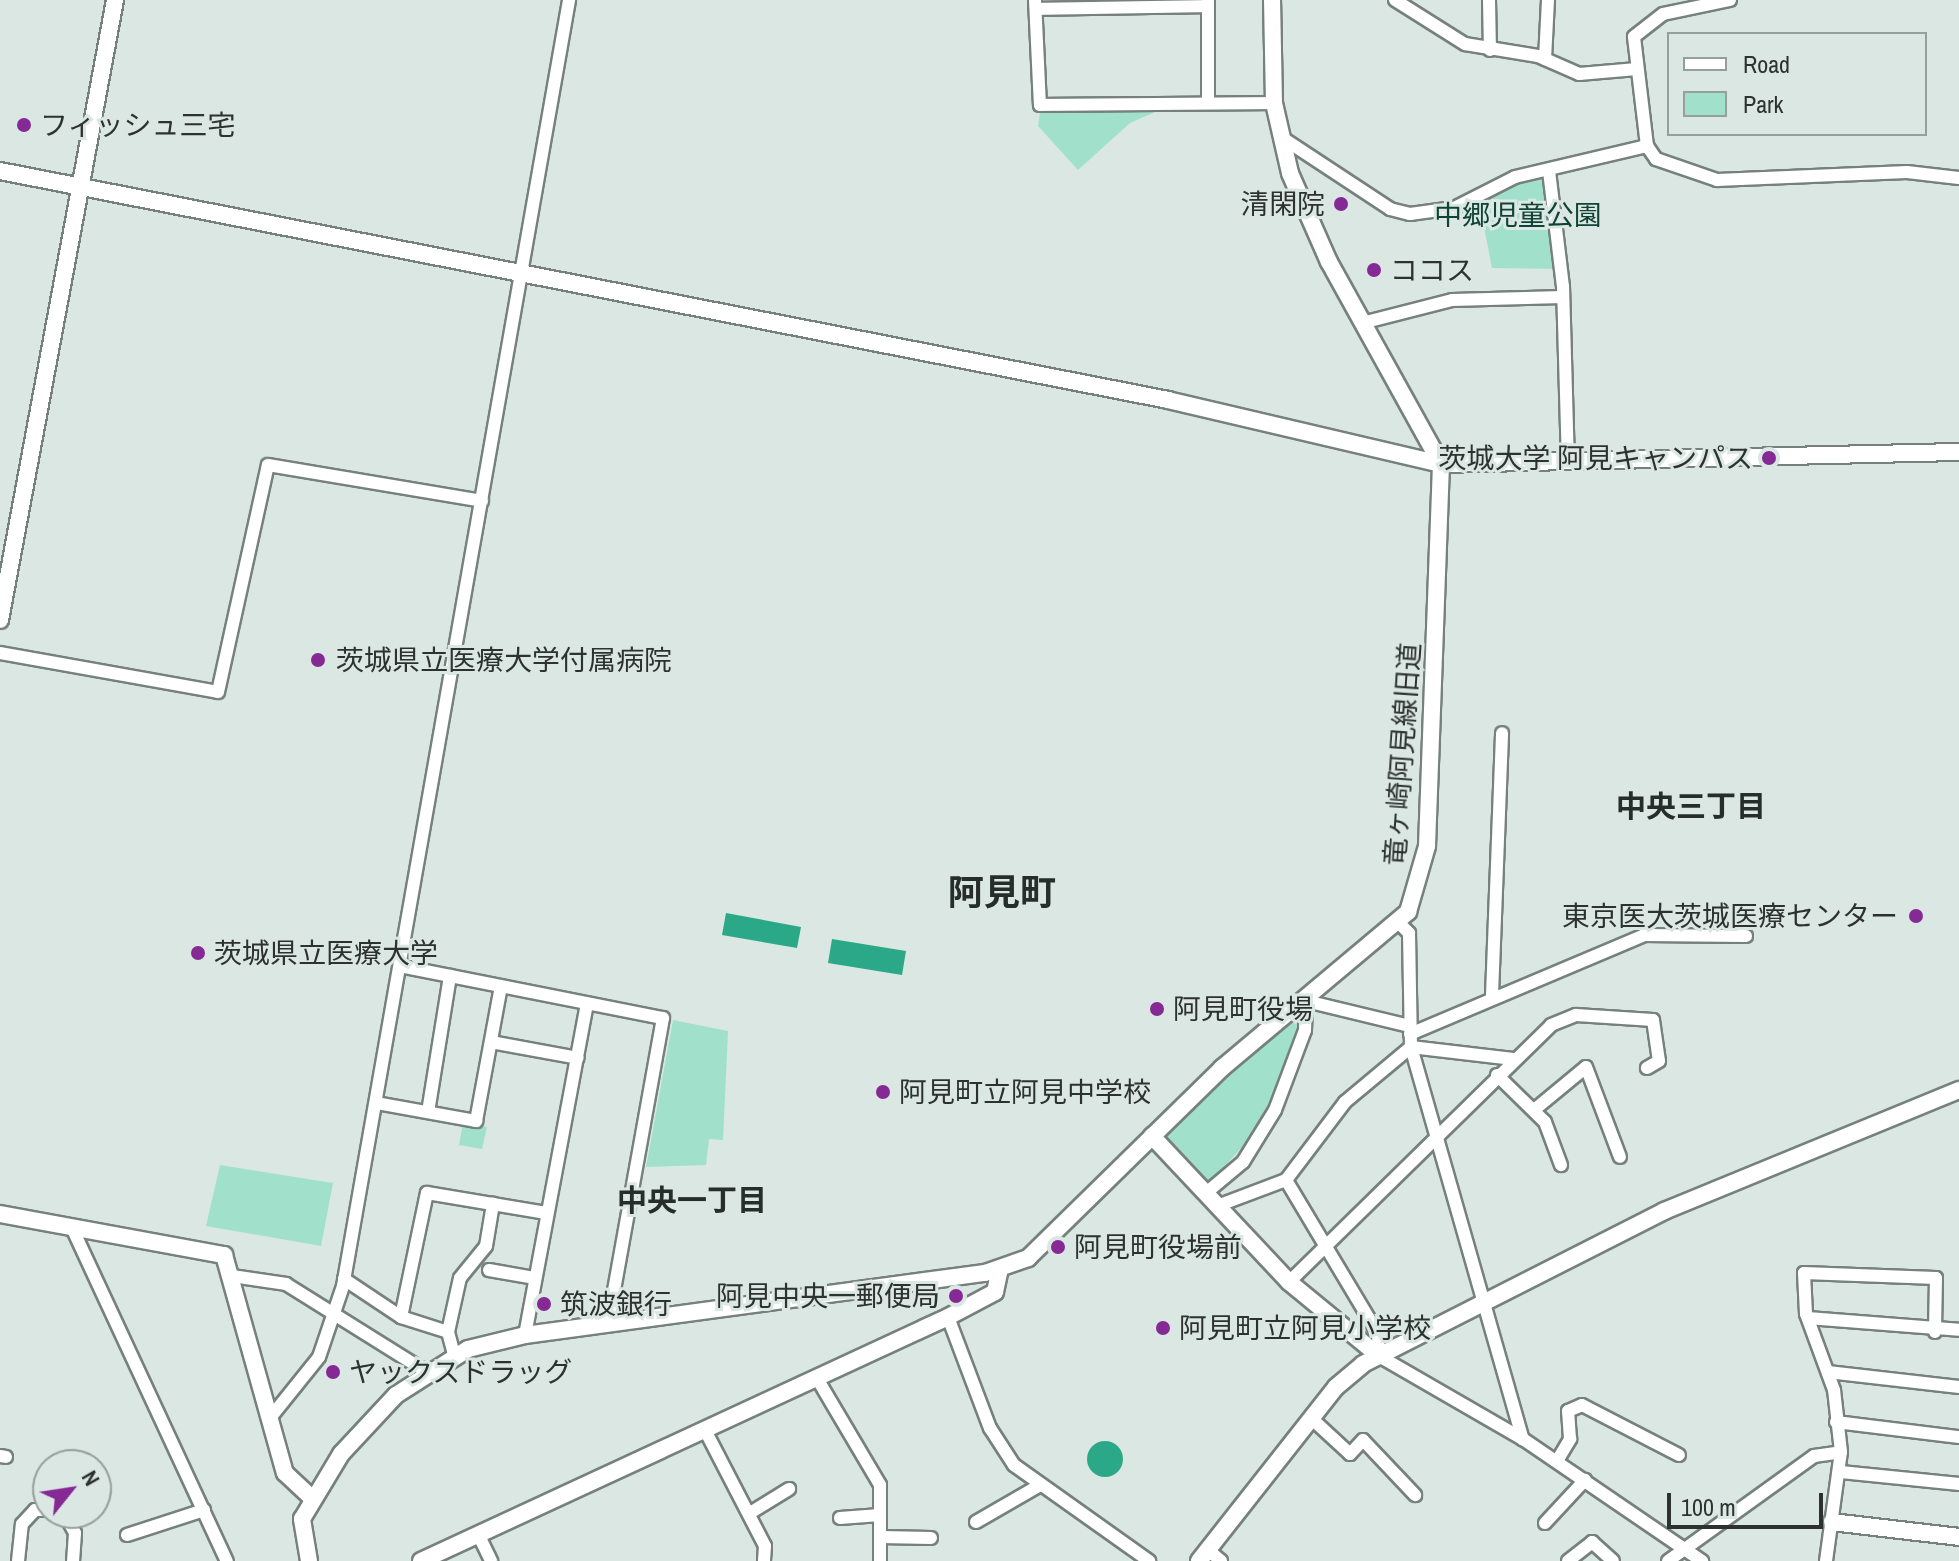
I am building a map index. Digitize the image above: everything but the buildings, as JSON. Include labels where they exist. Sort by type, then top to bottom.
[{"type":"street","points":[[0,620],[115,0]]},
{"type":"street","points":[[270,1418],[312,1369],[344,1279],[524,273],[569,0]]},
{"type":"street","points":[[1272,0],[1274,103],[1303,208],[1362,323],[1441,464]]},
{"type":"street","points":[[1395,0],[1441,33],[1490,50],[1545,59],[1579,74],[1637,69]]},
{"type":"street","points":[[1489,0],[1490,50]]},
{"type":"street","points":[[1545,59],[1548,0]]},
{"type":"street","points":[[1730,0],[1663,14],[1641,26],[1637,69],[1647,146],[1656,159],[1717,180],[1907,172],[1959,178]]},
{"type":"street","points":[[1208,101],[1208,3],[1036,4],[1040,105],[1208,101],[1274,103]]},
{"type":"street","points":[[1281,137],[1390,209],[1410,214],[1454,208],[1515,177],[1647,146]]},
{"type":"street","points":[[0,171],[1168,400],[1441,464],[1959,452]]},
{"type":"street","points":[[1549,171],[1563,297],[1568,462]]},
{"type":"street","points":[[1362,323],[1452,300],[1563,297]]},
{"type":"street","name":"竜ヶ崎阿見線旧道","points":[[309,1561],[301,1527],[312,1498],[372,1416],[427,1372],[454,1355],[525,1335],[1000,1269],[1038,1251],[1152,1136],[1306,1001],[1400,924],[1418,891],[1427,846],[1441,464]]},
{"type":"street","points":[[0,653],[218,692],[268,465],[482,501]]},
{"type":"street","points":[[1492,995],[1502,733]]},
{"type":"street","points":[[1400,924],[1409,933],[1410,1036],[1440,1131],[1484,1304],[1523,1439]]},
{"type":"street","points":[[1211,1200],[1286,1180],[1345,1102],[1410,1036],[1492,995],[1644,935],[1746,936]]},
{"type":"street","points":[[400,966],[663,1018],[608,1323]]},
{"type":"street","points":[[428,1112],[450,976]]},
{"type":"street","points":[[376,1103],[476,1121],[501,986]]},
{"type":"street","points":[[1211,1200],[1243,1162],[1275,1110],[1305,1030],[1306,1001],[1410,1036],[1513,1059]]},
{"type":"street","points":[[525,1335],[587,1004]]},
{"type":"street","points":[[1289,1282],[1323,1244],[1551,1025],[1593,1015],[1653,1020],[1659,1061],[1647,1068]]},
{"type":"street","points":[[491,1042],[578,1058]]},
{"type":"street","points":[[1534,1110],[1586,1067],[1620,1157]]},
{"type":"street","points":[[1497,1075],[1534,1110],[1561,1165]]},
{"type":"street","points":[[1221,1561],[1203,1556],[1346,1375],[1664,1211],[1959,1090]]},
{"type":"street","points":[[1152,1136],[1289,1282],[1379,1356],[1523,1439],[1702,1561]]},
{"type":"street","points":[[1286,1180],[1378,1334],[1379,1356]]},
{"type":"street","points":[[401,1317],[427,1193],[546,1213]]},
{"type":"street","points":[[454,1355],[448,1332],[460,1278],[486,1246],[493,1204]]},
{"type":"street","points":[[0,1214],[74,1232],[217,1252],[232,1276],[285,1473],[312,1498]]},
{"type":"street","points":[[74,1232],[227,1561]]},
{"type":"street","points":[[421,1561],[706,1432],[948,1317],[999,1288],[1000,1269]]},
{"type":"street","points":[[489,1270],[535,1278]]},
{"type":"street","points":[[1826,1561],[1841,1472],[1841,1452],[1828,1372],[1808,1318],[1804,1273],[1936,1278],[1935,1332]]},
{"type":"street","points":[[232,1276],[286,1284],[334,1313],[336,1322],[427,1372]]},
{"type":"street","points":[[344,1279],[401,1317],[448,1332]]},
{"type":"street","points":[[948,1317],[990,1428],[1014,1465],[1149,1561]]},
{"type":"street","points":[[1808,1318],[1935,1332],[1959,1330]]},
{"type":"street","points":[[1828,1372],[1959,1387]]},
{"type":"street","points":[[818,1380],[880,1485],[880,1561]]},
{"type":"street","points":[[1557,1461],[1570,1439],[1568,1411],[1582,1405],[1679,1455]]},
{"type":"street","points":[[1311,1418],[1350,1454],[1363,1440],[1415,1495]]},
{"type":"street","points":[[1836,1422],[1959,1437]]},
{"type":"street","points":[[706,1432],[750,1513],[764,1561]]},
{"type":"street","points":[[1668,1561],[1690,1555],[1814,1456],[1841,1452]]},
{"type":"street","points":[[1841,1472],[1959,1484]]},
{"type":"street","points":[[1545,1523],[1585,1480]]},
{"type":"street","points":[[976,1522],[1040,1485]]},
{"type":"street","points":[[750,1513],[789,1489]]},
{"type":"street","points":[[127,1535],[204,1510]]},
{"type":"street","points":[[18,1561],[22,1524],[32,1513]]},
{"type":"street","points":[[840,1518],[880,1515]]},
{"type":"street","points":[[1832,1522],[1959,1537]]},
{"type":"street","points":[[73,1529],[73,1561]]},
{"type":"street","points":[[479,1536],[491,1561]]},
{"type":"street","points":[[880,1537],[931,1538]]},
{"type":"street","points":[[1568,1561],[1592,1542],[1613,1561]]},
{"type":"green space","points":[[1041,106],[1162,109],[1130,123],[1078,170],[1038,126]]},
{"type":"green space","name":"中郷児童公園","points":[[1549,171],[1561,269],[1492,268],[1478,196]]},
{"type":"green space","points":[[1302,1012],[1263,1124],[1206,1187],[1158,1134]]},
{"type":"green space","points":[[673,1020],[728,1031],[723,1140],[709,1139],[706,1165],[646,1167]]},
{"type":"green space","points":[[463,1123],[487,1127],[482,1149],[459,1145]]},
{"type":"green space","points":[[220,1165],[333,1183],[321,1246],[206,1226]]},
{"type":"shaded area","points":[[726,913],[801,927],[797,948],[722,935]]},
{"type":"shaded area","points":[[832,939],[906,951],[902,975],[828,963]]},
{"type":"shaded area","points":[[1105,1441],[1118,1446],[1123,1459],[1118,1472],[1105,1477],[1092,1472],[1087,1459],[1092,1446]]},
{"type":"place","name":"フィッシュ三宅","points":[[24,125]]},
{"type":"place","name":"清閑院","points":[[1341,204]]},
{"type":"place","name":"ココス","points":[[1374,270]]},
{"type":"place","name":"茨城大学 阿見キャンパス","points":[[1769,458]]},
{"type":"place","name":"茨城県立医療大学付属病院","points":[[318,660]]},
{"type":"place","name":"東京医大茨城医療センター","points":[[1916,916]]},
{"type":"place","name":"茨城県立医療大学","points":[[198,953]]},
{"type":"place","name":"阿見町役場","points":[[1157,1009]]},
{"type":"place","name":"阿見町立阿見中学校","points":[[883,1092]]},
{"type":"place","name":"阿見町役場前","points":[[1058,1247]]},
{"type":"place","name":"阿見中央一郵便局","points":[[956,1296]]},
{"type":"place","name":"筑波銀行","points":[[544,1304]]},
{"type":"place","name":"阿見町立阿見小学校","points":[[1163,1328]]},
{"type":"place","name":"ヤックスドラッグ","points":[[333,1372]]},
{"type":"district","name":"中央三丁目","points":[[1691,806]]},
{"type":"district","name":"阿見町","points":[[1002,893]]},
{"type":"district","name":"中央一丁目","points":[[692,1200]]}]
